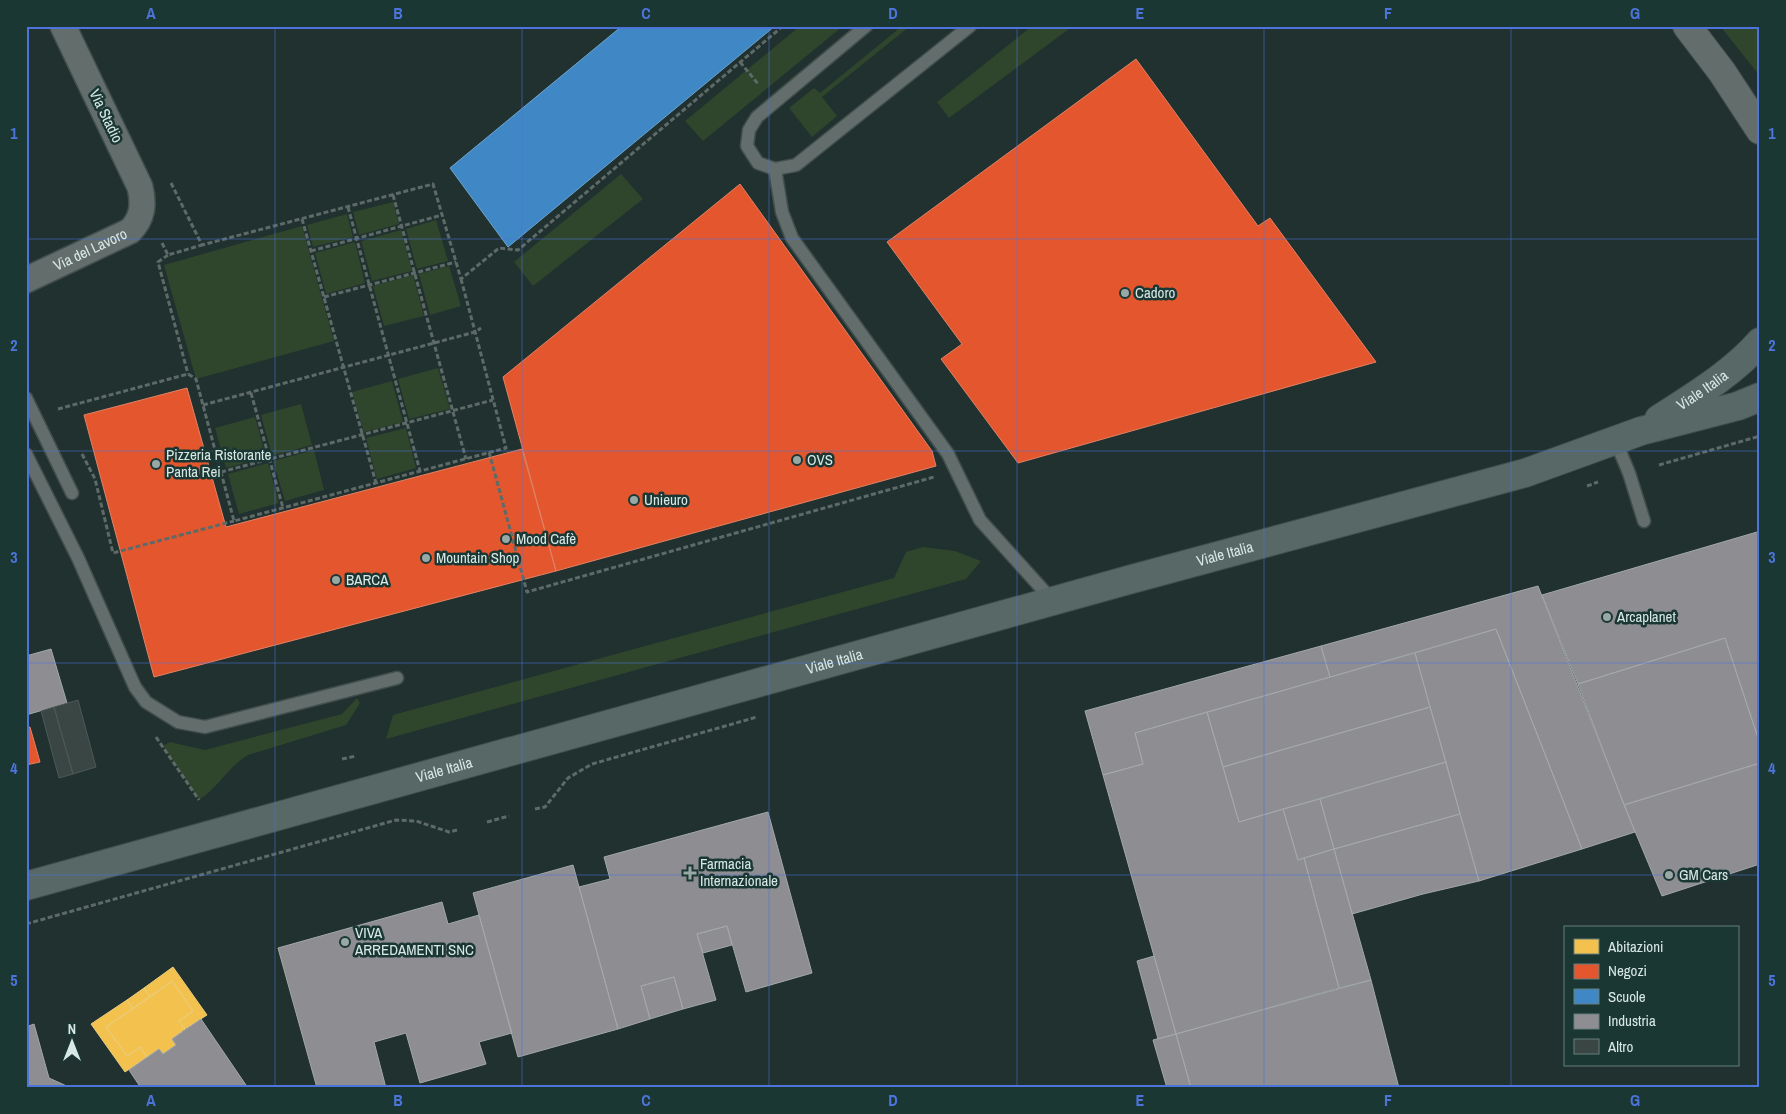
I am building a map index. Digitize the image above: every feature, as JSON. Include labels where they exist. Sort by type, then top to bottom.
[{"type":"main road","name":"Viale Italia","points":[[1641,431],[1712,384],[1760,342]]},
{"type":"main road","name":"Viale Italia","points":[[26,886],[1053,601],[1525,473],[1616,442],[1641,431],[1738,406],[1760,397]]},
{"type":"street","name":"Via Stadio","points":[[63,26],[140,187],[142,208]]},
{"type":"street","points":[[1686,26],[1722,72],[1760,130]]},
{"type":"street","points":[[1722,72],[1760,103]]},
{"type":"street","name":"Via del Lavoro","points":[[26,280],[130,231],[136,225],[142,208]]},
{"type":"lane","points":[[866,26],[757,117],[749,130],[747,146],[758,163],[775,169],[796,165],[970,26]]},
{"type":"lane","points":[[775,169],[782,212],[792,238],[948,454],[980,520],[1053,601]]},
{"type":"lane","points":[[26,398],[72,493]]},
{"type":"lane","points":[[1616,442],[1629,473],[1644,521]]},
{"type":"lane","points":[[26,454],[78,558],[135,687],[146,702],[178,722],[205,727],[397,678]]},
{"type":"path","points":[[461,279],[499,248],[518,250],[783,26]]},
{"type":"path","points":[[740,62],[774,102]]},
{"type":"path","points":[[169,178],[202,245]]},
{"type":"path","points":[[81,453],[95,479],[113,553],[234,521],[283,508],[466,459],[489,452],[506,448],[461,279],[433,184],[202,245],[168,255],[158,262],[188,374],[196,379],[234,521]]},
{"type":"path","points":[[393,195],[466,459]]},
{"type":"path","points":[[348,206],[420,471]]},
{"type":"path","points":[[311,251],[442,215]]},
{"type":"path","points":[[302,219],[376,483]]},
{"type":"path","points":[[162,242],[168,255]]},
{"type":"path","points":[[324,297],[456,262]]},
{"type":"path","points":[[203,406],[475,332],[482,328]]},
{"type":"path","points":[[58,409],[188,374]]},
{"type":"path","points":[[251,393],[283,508]]},
{"type":"path","points":[[221,472],[493,400]]},
{"type":"path","points":[[54,402],[62,418]]},
{"type":"path","points":[[1659,465],[1760,436]]},
{"type":"path","points":[[489,452],[527,592],[936,477],[954,467]]},
{"type":"path","points":[[1581,487],[1598,482]]},
{"type":"path","points":[[535,809],[545,807],[568,778],[592,764],[765,715]]},
{"type":"path","points":[[152,732],[199,800]]},
{"type":"path","points":[[342,759],[356,756]]},
{"type":"path","points":[[488,822],[509,816]]},
{"type":"path","points":[[26,924],[396,820],[416,821],[449,832],[457,830]]},
{"type":"green space","points":[[800,26],[843,26],[703,141],[685,121]]},
{"type":"green space","points":[[902,26],[910,26],[822,97],[837,116],[812,137],[789,108],[814,88],[820,93]]},
{"type":"green space","points":[[1032,26],[1073,26],[949,118],[937,102]]},
{"type":"green space","points":[[1720,26],[1760,26],[1760,76]]},
{"type":"green space","points":[[621,174],[643,199],[533,286],[514,262]]},
{"type":"green space","points":[[393,202],[399,224],[359,235],[353,212]]},
{"type":"green space","points":[[347,214],[353,237],[313,247],[307,225]]},
{"type":"green space","points":[[436,220],[448,261],[417,269],[406,229]]},
{"type":"green space","points":[[302,226],[334,341],[196,379],[164,265]]},
{"type":"green space","points":[[401,230],[412,271],[372,281],[361,241]]},
{"type":"green space","points":[[355,242],[365,283],[326,294],[315,253]]},
{"type":"green space","points":[[449,266],[461,306],[430,315],[419,274]]},
{"type":"green space","points":[[413,275],[424,316],[384,326],[373,286]]},
{"type":"green space","points":[[438,368],[450,409],[409,419],[398,379]]},
{"type":"green space","points":[[392,381],[403,422],[364,432],[352,392]]},
{"type":"green space","points":[[301,404],[312,445],[272,456],[261,415]]},
{"type":"green space","points":[[255,417],[266,457],[226,468],[215,428]]},
{"type":"green space","points":[[406,428],[416,468],[377,479],[366,438]]},
{"type":"green space","points":[[314,450],[324,490],[285,501],[273,461]]},
{"type":"green space","points":[[268,463],[279,503],[239,514],[228,474]]},
{"type":"green space","points":[[923,547],[955,551],[981,561],[966,579],[386,739],[393,715],[894,578],[906,552]]},
{"type":"green space","points":[[357,698],[360,703],[346,725],[248,755],[199,800],[163,746],[170,742],[205,750],[342,714]]},
{"type":"building: Abitazioni","points":[[173,967],[207,1015],[185,1029],[179,1021],[193,1011],[172,981],[150,997],[144,988]]},
{"type":"building: Abitazioni","points":[[172,981],[193,1011],[179,1021],[185,1029],[172,1039],[176,1045],[163,1054],[159,1049],[147,1057],[140,1047],[127,1056],[106,1027]]},
{"type":"building: Abitazioni","points":[[144,988],[150,997],[133,1009],[127,1000]]},
{"type":"building: Abitazioni","points":[[127,1000],[133,1009],[106,1027],[127,1056],[140,1047],[147,1057],[125,1072],[91,1024]]},
{"type":"building: Negozi","name":"Cadoro","points":[[1136,59],[1258,226],[1270,218],[1376,362],[1018,463],[941,359],[962,344],[887,242]]},
{"type":"building: Negozi","points":[[740,184],[932,451],[936,466],[556,571],[503,377]]},
{"type":"building: Negozi","points":[[187,388],[226,527],[522,449],[556,571],[154,677],[84,415]]},
{"type":"building: Negozi","points":[[30,727],[40,762],[26,765],[26,728]]},
{"type":"building: Scuole","points":[[622,26],[775,26],[508,247],[450,168]]},
{"type":"building: Industria","points":[[1757,532],[1760,534],[1760,744],[1725,638],[1578,684],[1542,595]]},
{"type":"building: Industria","points":[[1538,586],[1635,832],[1582,849],[1496,629],[1330,677],[1321,646]]},
{"type":"building: Industria","points":[[1496,629],[1582,849],[1479,881],[1415,653]]},
{"type":"building: Industria","points":[[1725,638],[1760,744],[1760,763],[1624,805],[1578,684]]},
{"type":"building: Industria","points":[[1321,646],[1330,677],[1135,733],[1143,764],[1103,775],[1085,711]]},
{"type":"building: Industria","points":[[51,649],[67,703],[26,715],[26,656]]},
{"type":"building: Industria","points":[[1415,653],[1430,707],[1223,767],[1207,712]]},
{"type":"building: Industria","points":[[1430,707],[1446,762],[1239,822],[1223,767]]},
{"type":"building: Industria","points":[[1207,712],[1239,822],[1283,809],[1298,860],[1304,858],[1339,988],[1176,1034],[1103,775],[1143,764],[1135,733]]},
{"type":"building: Industria","points":[[1446,762],[1460,814],[1334,849],[1320,799]]},
{"type":"building: Industria","points":[[1760,763],[1760,864],[1662,896],[1624,805]]},
{"type":"building: Industria","points":[[1320,799],[1334,849],[1298,860],[1283,809]]},
{"type":"building: Industria","points":[[768,812],[812,973],[746,992],[727,926],[697,934],[716,1000],[683,1009],[674,977],[641,986],[650,1019],[618,1029],[579,887],[610,879],[604,857]]},
{"type":"building: Industria","points":[[1460,814],[1479,881],[1423,894],[1352,914],[1334,849]]},
{"type":"building: Industria","points":[[1334,849],[1371,980],[1339,988],[1304,858]]},
{"type":"building: Industria","points":[[573,865],[618,1029],[518,1057],[473,893]]},
{"type":"building: Industria","points":[[442,902],[448,924],[479,915],[512,1033],[479,1042],[486,1064],[420,1083],[406,1033],[374,1042],[386,1088],[317,1088],[278,948]]},
{"type":"building: Industria","points":[[727,926],[732,945],[703,953],[697,934]]},
{"type":"building: Industria","points":[[1154,956],[1176,1034],[1158,1039],[1137,961]]},
{"type":"building: Industria","points":[[674,977],[683,1009],[650,1019],[641,986]]},
{"type":"building: Industria","points":[[1371,980],[1399,1088],[1191,1088],[1176,1034]]},
{"type":"building: Industria","points":[[201,1019],[248,1088],[141,1088],[129,1070],[159,1049],[163,1054],[176,1045],[172,1039]]},
{"type":"building: Industria","points":[[34,1024],[49,1078],[71,1088],[26,1088],[26,1027]]},
{"type":"building: Industria","points":[[1176,1034],[1191,1088],[1167,1088],[1153,1040]]},
{"type":"building: Altro","points":[[78,700],[96,767],[73,774],[54,707]]},
{"type":"building: Altro","points":[[54,707],[73,774],[59,778],[41,711]]},
{"type":"place","name":"Cadoro","points":[[1125,293]]},
{"type":"place","name":"OVS","points":[[797,460]]},
{"type":"place","name":"Pizzeria Ristorante Panta Rei","points":[[156,464]]},
{"type":"place","name":"Unieuro","points":[[634,500]]},
{"type":"place","name":"Mood Cafè","points":[[506,539]]},
{"type":"place","name":"Mountain Shop","points":[[426,558]]},
{"type":"place","name":"BARCA","points":[[336,580]]},
{"type":"place","name":"Arcaplanet","points":[[1607,617]]},
{"type":"place","name":"Farmacia Internazionale","points":[[690,873]]},
{"type":"place","name":"GM Cars","points":[[1669,875]]},
{"type":"place","name":"VIVA ARREDAMENTI SNC","points":[[345,942]]}]
